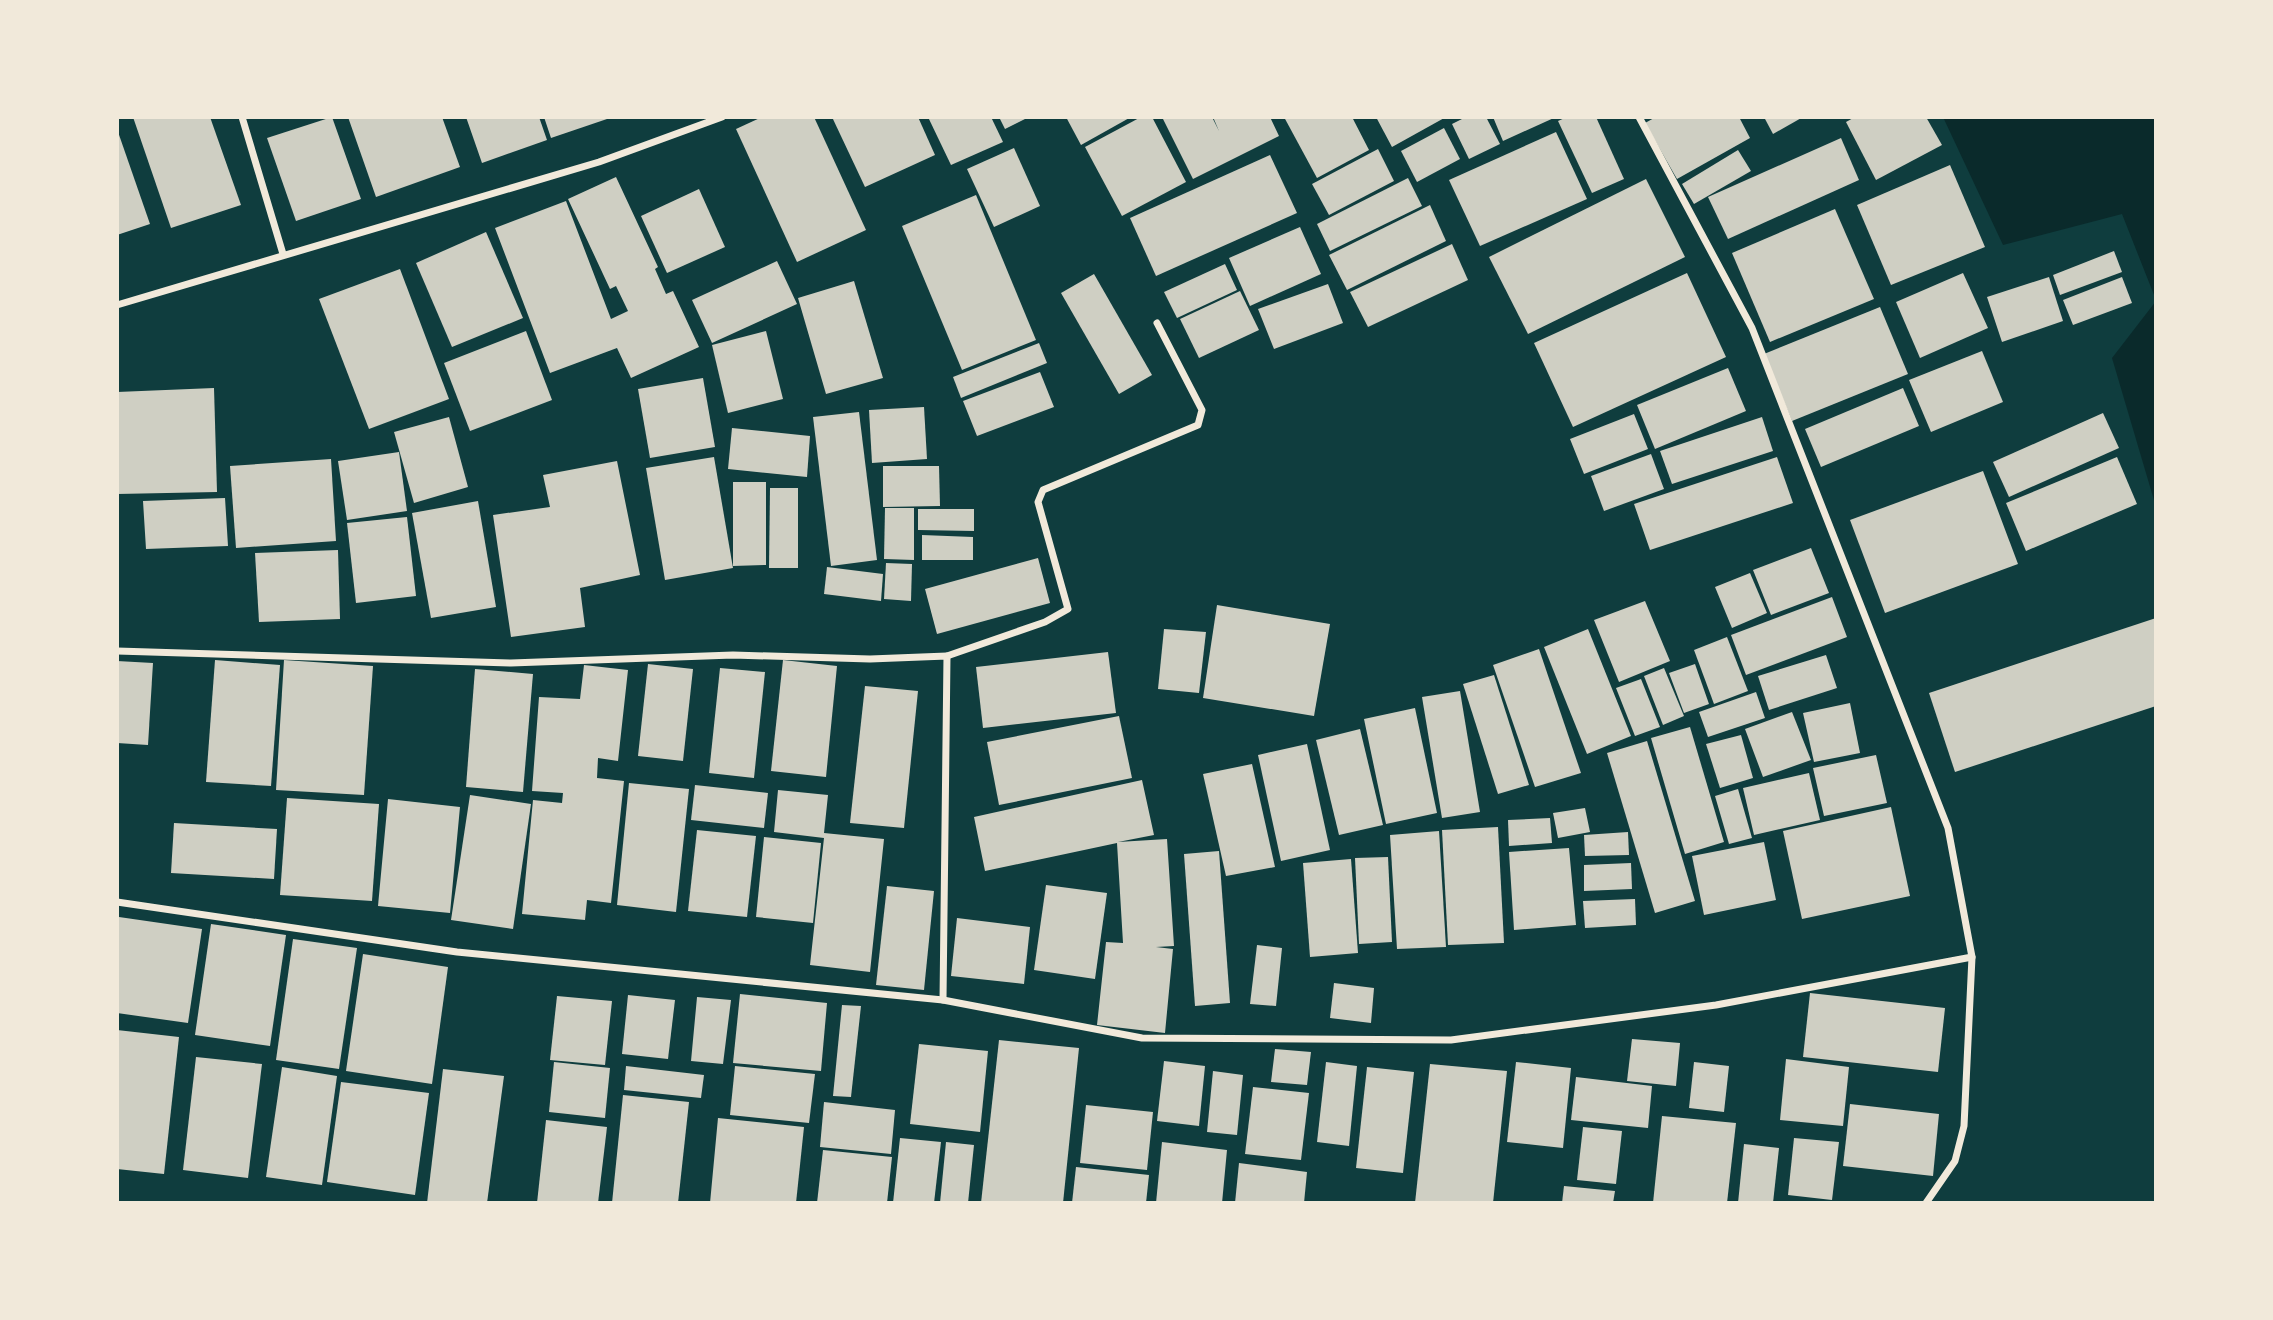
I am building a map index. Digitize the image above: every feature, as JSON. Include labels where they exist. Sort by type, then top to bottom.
[{"type":"street","points":[[242,117],[284,254]]},
{"type":"street","points":[[117,305],[599,162],[722,117]]},
{"type":"street","points":[[1639,117],[1752,328],[1948,828],[1972,957],[1964,1126],[1955,1161],[1926,1203]]},
{"type":"street","points":[[117,651],[512,663],[733,656],[870,659],[947,656],[1045,622],[1068,609],[1038,502],[1043,490],[1198,425],[1202,410],[1157,323]]},
{"type":"street","points":[[943,1000],[947,656]]},
{"type":"street","points":[[117,902],[457,952],[943,1000],[1037,1021],[1142,1038],[1451,1040],[1716,1005],[1972,957]]},
{"type":"water","points":[[1943,117],[2156,117],[2156,300],[2122,214],[2003,245]]},
{"type":"water","points":[[2156,301],[2156,507],[2112,358]]},
{"type":"building","points":[[133,117],[210,117],[241,205],[171,228]]},
{"type":"building","points":[[332,117],[361,199],[296,221],[267,138]]},
{"type":"building","points":[[348,117],[442,117],[460,167],[376,197]]},
{"type":"building","points":[[466,117],[539,117],[547,140],[482,163]]},
{"type":"building","points":[[544,117],[606,117],[607,119],[551,138]]},
{"type":"building","points":[[762,117],[814,117],[866,230],[797,262],[736,129]]},
{"type":"building","points":[[832,117],[918,117],[935,155],[865,187]]},
{"type":"building","points":[[928,117],[991,117],[1003,142],[951,165]]},
{"type":"building","points":[[999,117],[1029,117],[1005,129]]},
{"type":"building","points":[[1066,117],[1131,117],[1081,145]]},
{"type":"building","points":[[1141,117],[1152,117],[1186,182],[1122,216],[1085,147]]},
{"type":"building","points":[[1162,117],[1212,117],[1219,131],[1213,117],[1270,117],[1279,136],[1193,179]]},
{"type":"building","points":[[1284,117],[1352,117],[1369,150],[1317,178]]},
{"type":"building","points":[[1376,117],[1446,117],[1392,147]]},
{"type":"building","points":[[1466,117],[1486,117],[1500,144],[1469,159],[1452,124]]},
{"type":"building","points":[[1493,117],[1556,117],[1503,141]]},
{"type":"building","points":[[1567,117],[1596,117],[1624,179],[1592,193],[1558,121]]},
{"type":"building","points":[[1656,117],[1739,117],[1750,138],[1677,179],[1645,123]]},
{"type":"building","points":[[1764,117],[1803,117],[1773,134]]},
{"type":"building","points":[[1855,117],[1926,117],[1942,145],[1876,180],[1846,122]]},
{"type":"building","points":[[1444,128],[1460,159],[1417,182],[1401,151]]},
{"type":"building","points":[[117,129],[150,224],[117,235]]},
{"type":"building","points":[[1556,132],[1587,199],[1480,246],[1449,180]]},
{"type":"building","points":[[1841,138],[1859,180],[1728,239],[1708,197]]},
{"type":"building","points":[[1014,148],[1040,206],[994,227],[967,169]]},
{"type":"building","points":[[1378,149],[1394,181],[1329,215],[1312,184]]},
{"type":"building","points":[[1738,150],[1751,171],[1694,204],[1682,184]]},
{"type":"building","points":[[1270,155],[1297,213],[1156,276],[1130,218]]},
{"type":"building","points":[[1950,165],[1985,247],[1891,285],[1857,205]]},
{"type":"building","points":[[616,177],[658,267],[655,269],[666,294],[673,291],[699,347],[631,378],[617,348],[550,373],[495,228],[566,201],[611,319],[628,311],[616,286],[610,289],[568,199]]},
{"type":"building","points":[[1408,178],[1422,206],[1330,251],[1317,224]]},
{"type":"building","points":[[1646,179],[1685,257],[1528,334],[1489,257]]},
{"type":"building","points":[[699,189],[725,247],[667,273],[641,216]]},
{"type":"building","points":[[976,195],[1036,340],[962,370],[902,226]]},
{"type":"building","points":[[1430,205],[1446,241],[1347,290],[1329,255]]},
{"type":"building","points":[[1835,209],[1874,299],[1770,342],[1732,253]]},
{"type":"building","points":[[1300,227],[1321,274],[1250,306],[1229,258]]},
{"type":"building","points":[[486,232],[523,318],[452,347],[416,263]]},
{"type":"building","points":[[1452,244],[1468,280],[1368,327],[1350,292]]},
{"type":"building","points":[[2114,251],[2122,272],[2060,295],[2053,275]]},
{"type":"building","points":[[777,261],[797,304],[712,343],[692,300]]},
{"type":"building","points":[[1225,264],[1237,290],[1177,318],[1164,292]]},
{"type":"building","points":[[400,269],[449,399],[369,429],[319,299]]},
{"type":"building","points":[[1687,273],[1726,357],[1573,427],[1534,343]]},
{"type":"building","points":[[1963,273],[1988,328],[1920,358],[1896,302]]},
{"type":"building","points":[[1094,274],[1152,375],[1119,394],[1061,293]]},
{"type":"building","points":[[2049,277],[2063,321],[2002,342],[1987,297]]},
{"type":"building","points":[[2122,277],[2132,303],[2073,325],[2063,300]]},
{"type":"building","points":[[854,281],[883,378],[826,394],[798,298]]},
{"type":"building","points":[[1328,284],[1343,323],[1274,349],[1258,309]]},
{"type":"building","points":[[1240,291],[1259,330],[1199,358],[1180,319]]},
{"type":"building","points":[[1880,307],[1908,374],[1792,421],[1764,354]]},
{"type":"building","points":[[526,331],[552,400],[470,431],[444,363]]},
{"type":"building","points":[[766,331],[783,399],[728,413],[712,345]]},
{"type":"building","points":[[1039,343],[1047,363],[961,398],[953,377]]},
{"type":"building","points":[[1982,351],[2003,402],[1931,432],[1909,380]]},
{"type":"building","points":[[1728,368],[1746,411],[1655,449],[1637,405]]},
{"type":"building","points":[[1040,372],[1054,407],[977,436],[963,401]]},
{"type":"building","points":[[703,378],[715,447],[650,458],[638,389]]},
{"type":"building","points":[[214,388],[217,492],[117,494],[117,392]]},
{"type":"building","points":[[1903,388],[1919,426],[1821,467],[1805,429]]},
{"type":"building","points":[[924,407],[927,459],[872,463],[869,410]]},
{"type":"building","points":[[859,412],[877,560],[831,566],[813,417]]},
{"type":"building","points":[[2103,413],[2119,448],[2009,497],[1993,462]]},
{"type":"building","points":[[1634,414],[1648,449],[1584,474],[1570,439]]},
{"type":"building","points":[[449,417],[468,487],[414,503],[394,432]]},
{"type":"building","points":[[1762,417],[1773,451],[1672,484],[1660,451]]},
{"type":"building","points":[[732,428],[810,436],[807,477],[728,469]]},
{"type":"building","points":[[399,452],[407,511],[347,520],[338,461]]},
{"type":"building","points":[[1651,454],[1664,489],[1604,511],[1591,476]]},
{"type":"building","points":[[714,457],[733,568],[665,580],[646,468]]},
{"type":"building","points":[[1777,457],[1793,503],[1650,550],[1634,504]]},
{"type":"building","points":[[2117,457],[2137,504],[2026,551],[2006,503]]},
{"type":"building","points":[[331,459],[336,541],[236,548],[230,466]]},
{"type":"building","points":[[617,461],[640,575],[580,588],[585,627],[511,637],[493,515],[550,507],[543,475]]},
{"type":"building","points":[[883,466],[939,466],[940,506],[883,507]]},
{"type":"building","points":[[1983,471],[2018,564],[1885,613],[1850,520]]},
{"type":"building","points":[[733,482],[766,482],[766,565],[733,566]]},
{"type":"building","points":[[770,488],[798,488],[798,568],[769,568]]},
{"type":"building","points":[[225,498],[228,546],[146,549],[143,501]]},
{"type":"building","points":[[478,501],[496,607],[431,618],[412,513]]},
{"type":"building","points":[[885,508],[914,508],[914,560],[884,559]]},
{"type":"building","points":[[918,509],[974,509],[974,531],[918,530]]},
{"type":"building","points":[[407,517],[416,596],[356,603],[347,523]]},
{"type":"building","points":[[922,535],[973,537],[973,560],[922,560]]},
{"type":"building","points":[[1811,548],[1829,593],[1771,615],[1753,570]]},
{"type":"building","points":[[338,550],[340,619],[259,622],[255,553]]},
{"type":"building","points":[[1038,558],[1050,603],[937,634],[925,589]]},
{"type":"building","points":[[886,563],[912,564],[911,601],[884,599]]},
{"type":"building","points":[[827,567],[883,574],[881,601],[824,594]]},
{"type":"building","points":[[1750,573],[1767,613],[1732,628],[1715,587]]},
{"type":"building","points":[[1832,597],[1847,637],[1746,675],[1731,635]]},
{"type":"building","points":[[1645,601],[1670,661],[1619,682],[1594,620]]},
{"type":"building","points":[[1217,605],[1330,624],[1314,716],[1203,698]]},
{"type":"building","points":[[2156,618],[2156,706],[1955,772],[1929,693]]},
{"type":"building","points":[[1164,629],[1206,632],[1199,693],[1158,689]]},
{"type":"building","points":[[1588,629],[1631,736],[1587,754],[1544,647]]},
{"type":"building","points":[[1727,637],[1748,691],[1714,704],[1694,650]]},
{"type":"building","points":[[1539,649],[1581,773],[1535,787],[1493,665]]},
{"type":"building","points":[[1108,652],[1116,713],[983,728],[976,667]]},
{"type":"building","points":[[1826,655],[1837,688],[1769,710],[1758,676]]},
{"type":"building","points":[[215,660],[280,665],[271,786],[206,782]]},
{"type":"building","points":[[284,660],[373,666],[364,795],[276,790]]},
{"type":"building","points":[[783,660],[837,666],[826,777],[771,771]]},
{"type":"building","points":[[117,661],[153,663],[148,745],[117,743]]},
{"type":"building","points":[[648,664],[693,669],[683,761],[638,756]]},
{"type":"building","points":[[1695,664],[1709,704],[1684,713],[1669,673]]},
{"type":"building","points":[[584,665],[628,670],[618,761],[598,758],[597,778],[624,781],[611,903],[587,900],[585,920],[522,914],[533,800],[562,803],[563,793],[532,791],[539,697],[580,699]]},
{"type":"building","points":[[720,668],[765,672],[754,778],[709,773]]},
{"type":"building","points":[[1664,668],[1684,716],[1663,725],[1644,676]]},
{"type":"building","points":[[475,669],[533,674],[523,792],[466,787]]},
{"type":"building","points":[[1494,675],[1529,785],[1498,794],[1463,684]]},
{"type":"building","points":[[1641,679],[1660,727],[1635,736],[1616,688]]},
{"type":"building","points":[[865,686],[918,691],[904,828],[850,823]]},
{"type":"building","points":[[1460,691],[1480,812],[1442,818],[1422,697]]},
{"type":"building","points":[[1756,692],[1765,718],[1708,737],[1699,712]]},
{"type":"building","points":[[1850,703],[1860,753],[1814,762],[1803,713]]},
{"type":"building","points":[[1415,708],[1437,813],[1386,824],[1364,719]]},
{"type":"building","points":[[1792,712],[1811,760],[1763,777],[1745,729]]},
{"type":"building","points":[[1119,716],[1132,778],[999,805],[987,742]]},
{"type":"building","points":[[1690,727],[1724,842],[1685,854],[1651,738]]},
{"type":"building","points":[[1360,729],[1383,825],[1339,835],[1316,740]]},
{"type":"building","points":[[1741,735],[1753,778],[1720,788],[1706,744]]},
{"type":"building","points":[[1647,741],[1695,901],[1655,913],[1607,753]]},
{"type":"building","points":[[1307,744],[1330,850],[1281,861],[1258,755]]},
{"type":"building","points":[[1876,755],[1887,803],[1824,816],[1813,768]]},
{"type":"building","points":[[1252,764],[1275,867],[1226,876],[1203,774]]},
{"type":"building","points":[[1809,773],[1820,820],[1754,835],[1743,788]]},
{"type":"building","points":[[1142,780],[1154,835],[1118,842],[1167,839],[1174,946],[1156,947],[1173,949],[1165,1033],[1097,1025],[1106,942],[1123,943],[1117,843],[985,871],[974,817]]},
{"type":"building","points":[[629,783],[689,789],[676,912],[617,905]]},
{"type":"building","points":[[695,785],[768,793],[764,828],[691,820]]},
{"type":"building","points":[[1738,789],[1752,838],[1729,844],[1715,796]]},
{"type":"building","points":[[778,790],[828,795],[824,833],[884,839],[870,972],[810,965],[824,838],[774,832]]},
{"type":"building","points":[[470,795],[531,804],[513,929],[451,920]]},
{"type":"building","points":[[287,798],[379,804],[372,901],[280,895]]},
{"type":"building","points":[[388,799],[460,807],[450,913],[378,906]]},
{"type":"building","points":[[1891,807],[1910,896],[1802,919],[1783,831]]},
{"type":"building","points":[[1585,808],[1590,832],[1558,838],[1553,813]]},
{"type":"building","points":[[1550,818],[1552,843],[1509,846],[1508,820]]},
{"type":"building","points":[[174,823],[277,829],[274,879],[171,873]]},
{"type":"building","points":[[1498,827],[1504,943],[1448,945],[1442,830]]},
{"type":"building","points":[[697,830],[756,836],[747,917],[688,911]]},
{"type":"building","points":[[1439,831],[1446,947],[1397,949],[1390,835]]},
{"type":"building","points":[[1628,832],[1629,855],[1585,856],[1584,835]]},
{"type":"building","points":[[764,837],[821,843],[813,923],[756,917]]},
{"type":"building","points":[[1764,842],[1776,900],[1704,915],[1692,856]]},
{"type":"building","points":[[1569,848],[1576,925],[1514,930],[1509,852]]},
{"type":"building","points":[[1219,851],[1230,1003],[1195,1006],[1184,854]]},
{"type":"building","points":[[1388,857],[1392,942],[1359,944],[1355,858]]},
{"type":"building","points":[[1351,859],[1358,953],[1310,957],[1303,863]]},
{"type":"building","points":[[1631,863],[1632,889],[1584,891],[1584,865]]},
{"type":"building","points":[[1046,885],[1107,893],[1095,979],[1034,970]]},
{"type":"building","points":[[887,886],[934,891],[924,990],[876,985]]},
{"type":"building","points":[[1635,899],[1636,925],[1585,928],[1583,901]]},
{"type":"building","points":[[119,917],[202,929],[188,1023],[117,1013]]},
{"type":"building","points":[[957,918],[1030,927],[1024,984],[951,976]]},
{"type":"building","points":[[211,924],[286,935],[270,1046],[195,1035]]},
{"type":"building","points":[[293,939],[357,948],[339,1069],[276,1060]]},
{"type":"building","points":[[1257,945],[1282,948],[1276,1006],[1250,1004]]},
{"type":"building","points":[[363,954],[448,967],[432,1084],[346,1071]]},
{"type":"building","points":[[1334,983],[1374,988],[1371,1023],[1330,1018]]},
{"type":"building","points":[[1810,993],[1945,1008],[1938,1072],[1803,1057]]},
{"type":"building","points":[[740,994],[827,1003],[821,1071],[733,1063]]},
{"type":"building","points":[[628,995],[675,1000],[668,1059],[622,1054]]},
{"type":"building","points":[[557,996],[612,1001],[605,1065],[550,1060]]},
{"type":"building","points":[[697,997],[731,1000],[723,1064],[691,1061]]},
{"type":"building","points":[[842,1005],[861,1006],[851,1097],[833,1096]]},
{"type":"building","points":[[117,1030],[179,1037],[164,1174],[117,1169]]},
{"type":"building","points":[[1632,1039],[1680,1043],[1676,1086],[1627,1081]]},
{"type":"building","points":[[999,1040],[1079,1048],[1063,1203],[981,1203]]},
{"type":"building","points":[[919,1044],[988,1051],[980,1132],[910,1124]]},
{"type":"building","points":[[1275,1049],[1311,1052],[1307,1085],[1271,1082]]},
{"type":"building","points":[[196,1057],[262,1064],[248,1178],[183,1170]]},
{"type":"building","points":[[1786,1059],[1849,1067],[1843,1126],[1780,1120]]},
{"type":"building","points":[[1164,1061],[1205,1066],[1199,1126],[1157,1121]]},
{"type":"building","points":[[554,1062],[610,1068],[605,1118],[549,1112]]},
{"type":"building","points":[[1326,1062],[1357,1066],[1349,1146],[1317,1142]]},
{"type":"building","points":[[1516,1062],[1571,1068],[1563,1148],[1507,1142]]},
{"type":"building","points":[[1694,1062],[1729,1066],[1724,1112],[1689,1108]]},
{"type":"building","points":[[1430,1064],[1507,1071],[1493,1203],[1415,1203]]},
{"type":"building","points":[[626,1066],[704,1075],[701,1098],[624,1090]]},
{"type":"building","points":[[735,1066],[815,1074],[809,1123],[730,1115]]},
{"type":"building","points":[[282,1067],[337,1076],[322,1185],[266,1177]]},
{"type":"building","points":[[1367,1067],[1414,1072],[1403,1173],[1356,1168]]},
{"type":"building","points":[[443,1069],[504,1076],[487,1203],[427,1203]]},
{"type":"building","points":[[1213,1071],[1243,1075],[1237,1135],[1207,1132]]},
{"type":"building","points":[[1576,1077],[1652,1086],[1648,1128],[1571,1120]]},
{"type":"building","points":[[341,1082],[429,1093],[415,1195],[327,1182]]},
{"type":"building","points":[[1253,1087],[1309,1093],[1301,1160],[1245,1154]]},
{"type":"building","points":[[623,1095],[689,1102],[678,1203],[612,1203]]},
{"type":"building","points":[[824,1102],[895,1110],[891,1154],[820,1147]]},
{"type":"building","points":[[1850,1104],[1939,1114],[1933,1176],[1843,1166]]},
{"type":"building","points":[[1086,1105],[1153,1112],[1147,1170],[1080,1163]]},
{"type":"building","points":[[1662,1116],[1736,1123],[1727,1203],[1653,1203]]},
{"type":"building","points":[[718,1118],[804,1127],[796,1203],[710,1203]]},
{"type":"building","points":[[546,1120],[607,1127],[598,1203],[537,1203]]},
{"type":"building","points":[[1583,1127],[1622,1131],[1616,1184],[1577,1180]]},
{"type":"building","points":[[900,1138],[941,1142],[934,1203],[893,1203]]},
{"type":"building","points":[[1794,1138],[1839,1142],[1832,1200],[1788,1195]]},
{"type":"building","points":[[946,1142],[974,1145],[968,1203],[940,1203]]},
{"type":"building","points":[[1162,1142],[1227,1150],[1222,1203],[1156,1203]]},
{"type":"building","points":[[1744,1144],[1779,1148],[1773,1203],[1738,1203]]},
{"type":"building","points":[[823,1150],[892,1157],[887,1203],[817,1203]]},
{"type":"building","points":[[1239,1163],[1307,1172],[1304,1203],[1235,1203]]},
{"type":"building","points":[[1076,1167],[1149,1175],[1146,1203],[1072,1203]]},
{"type":"building","points":[[1564,1186],[1615,1191],[1613,1203],[1562,1203]]}]
